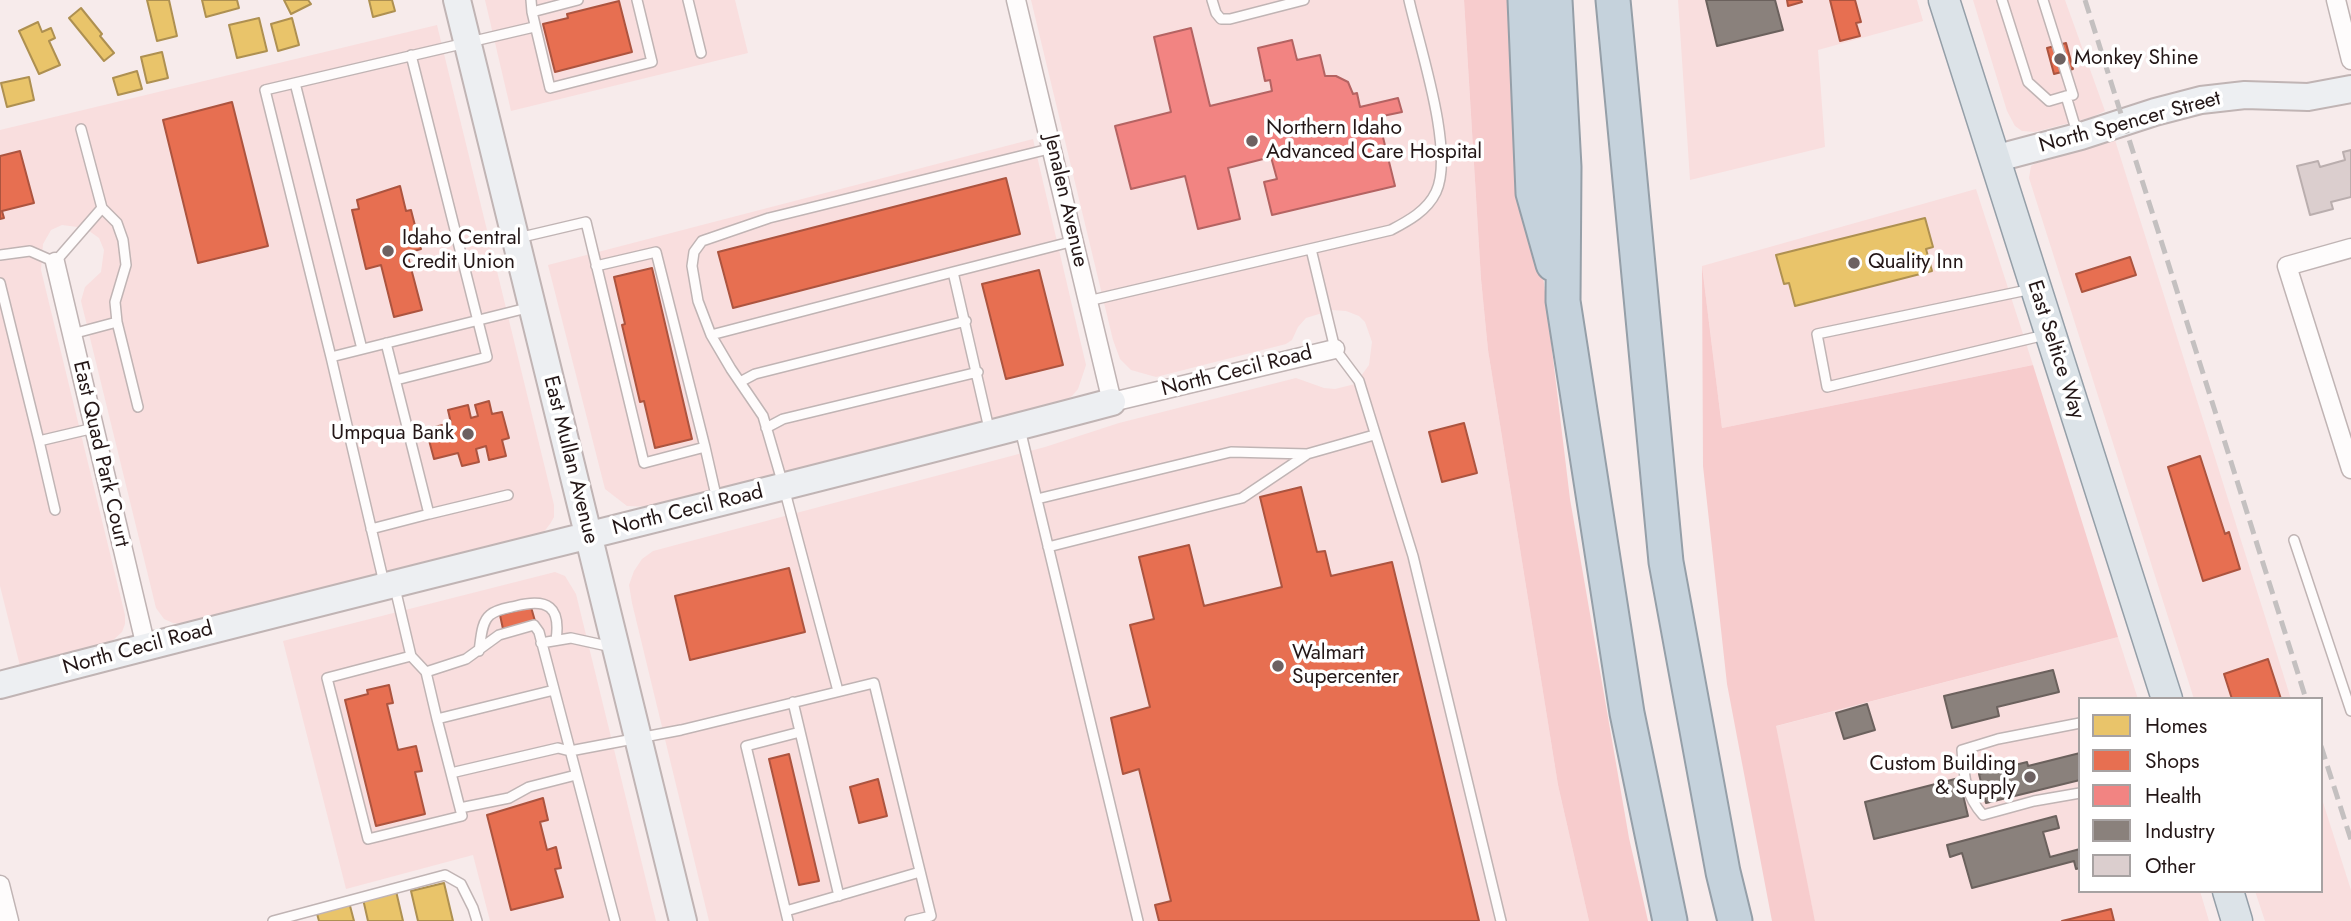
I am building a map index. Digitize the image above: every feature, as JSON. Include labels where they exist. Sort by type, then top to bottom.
[{"type":"highway","points":[[1525,0],[1533,193],[1563,301],[1627,713],[1670,921]]},
{"type":"highway","points":[[1555,0],[1564,166],[1563,301]]},
{"type":"highway","points":[[1613,0],[1666,562],[1723,872],[1735,921]]},
{"type":"main road","name":"East Seltice Way","points":[[1944,0],[2166,697]]},
{"type":"main road","points":[[2229,893],[2237,921]]},
{"type":"street","name":"East Mullan Avenue","points":[[457,0],[683,921]]},
{"type":"street","name":"Jenalen Avenue","points":[[1016,0],[1112,402]]},
{"type":"street","points":[[2336,0],[2351,60]]},
{"type":"street","name":"North Spencer Street","points":[[1994,159],[2208,99],[2245,95],[2308,97],[2351,89]]},
{"type":"street","points":[[2351,248],[2287,265],[2351,469]]},
{"type":"street","name":"East Quad Park Court","points":[[55,261],[146,647]]},
{"type":"street","name":"North Cecil Road","points":[[0,685],[389,584],[784,488],[1112,402],[1335,349]]},
{"type":"street","points":[[0,885],[9,921]]},
{"type":"lane","points":[[531,0],[534,27],[550,88],[652,62],[637,0]]},
{"type":"lane","points":[[532,12],[578,0]]},
{"type":"lane","points":[[688,0],[701,53]]},
{"type":"lane","points":[[1212,0],[1221,19],[1304,0]]},
{"type":"lane","points":[[1088,301],[1391,230],[1416,216],[1435,194],[1443,169],[1441,137],[1409,0]]},
{"type":"lane","points":[[2002,0],[2028,82],[2049,101],[2073,95],[2043,0]]},
{"type":"lane","points":[[411,656],[327,678],[368,839],[462,816],[426,671],[411,656],[371,529],[265,90],[534,27]]},
{"type":"lane","points":[[396,380],[487,357],[411,55]]},
{"type":"lane","points":[[295,83],[362,349]]},
{"type":"lane","points":[[2066,96],[2078,137]]},
{"type":"lane","points":[[81,129],[102,208],[117,223],[125,249],[126,265],[115,302],[117,322],[138,407]]},
{"type":"lane","points":[[838,691],[763,416],[711,335],[698,301],[692,266],[694,253],[702,241],[769,218],[1053,148]]},
{"type":"lane","points":[[0,255],[30,251],[55,261],[102,208]]},
{"type":"lane","points":[[516,238],[586,222],[644,463],[705,447]]},
{"type":"lane","points":[[711,335],[1074,241]]},
{"type":"lane","points":[[1311,249],[1335,349],[1359,381],[1413,555],[1502,921]]},
{"type":"lane","points":[[596,267],[656,253],[718,504]]},
{"type":"lane","points":[[953,272],[978,372],[990,434]]},
{"type":"lane","points":[[0,283],[55,510]]},
{"type":"lane","points":[[2035,288],[1817,334],[1827,387],[2050,334]]},
{"type":"lane","points":[[331,357],[533,307]]},
{"type":"lane","points":[[740,382],[755,374],[966,321]]},
{"type":"lane","points":[[72,334],[117,322]]},
{"type":"lane","points":[[386,343],[429,514]]},
{"type":"lane","points":[[766,428],[783,419],[978,372]]},
{"type":"lane","points":[[1019,427],[1138,921]]},
{"type":"lane","points":[[39,441],[94,428]]},
{"type":"lane","points":[[1037,499],[1231,452],[1307,454],[1374,435]]},
{"type":"lane","points":[[1048,547],[1242,498],[1307,454]]},
{"type":"lane","points":[[371,529],[508,495]]},
{"type":"lane","points":[[2294,540],[2351,710]]},
{"type":"lane","points":[[478,651],[484,623],[489,615],[529,603],[546,604],[554,611],[559,623],[556,640]]},
{"type":"lane","points":[[426,671],[466,659],[499,635],[534,625],[539,632],[615,921]]},
{"type":"lane","points":[[541,643],[571,638],[616,648]]},
{"type":"lane","points":[[450,772],[558,748],[570,751],[638,738],[874,683],[931,916],[910,921]]},
{"type":"lane","points":[[437,719],[554,690]]},
{"type":"lane","points":[[793,702],[839,896]]},
{"type":"lane","points":[[2078,723],[1998,739],[1962,750],[1965,786],[1973,803],[1983,815],[2034,801],[2078,793]]},
{"type":"lane","points":[[788,921],[746,746],[800,732]]},
{"type":"lane","points":[[460,808],[509,798],[529,787],[576,775]]},
{"type":"lane","points":[[786,911],[920,872]]},
{"type":"lane","points":[[273,921],[445,875],[461,884],[477,921]]},
{"type":"shaded area","points":[[485,0],[735,0],[748,53],[511,111]]},
{"type":"shaded area","points":[[1031,0],[1464,0],[1481,279],[1488,350],[1558,785],[1589,921],[709,921],[632,603],[629,585],[642,559],[653,551],[1045,447],[1119,423],[1296,378],[1324,388],[1335,389],[1355,384],[1369,365],[1372,342],[1365,322],[1359,316],[1346,311],[1332,310],[1306,318],[1292,340],[1286,344],[1156,377],[1131,370],[1120,359],[1113,340]]},
{"type":"shaded area","points":[[1464,0],[1514,0],[1526,135],[1570,499],[1629,838],[1648,921],[1589,921],[1558,785],[1488,350],[1481,279]]},
{"type":"shaded area","points":[[1678,0],[1917,0],[1923,21],[1818,50],[1825,147],[1690,180]]},
{"type":"shaded area","points":[[1973,0],[2065,0],[2105,111],[2035,132],[2022,131],[2015,126],[2007,111]]},
{"type":"shaded area","points":[[437,25],[554,505],[554,517],[550,524],[543,533],[531,537],[182,624],[164,619],[156,608],[81,301],[85,287],[101,272],[104,250],[99,238],[85,228],[62,225],[51,230],[43,244],[41,270],[125,624],[122,632],[110,643],[20,666],[0,586],[0,130]]},
{"type":"shaded area","points":[[1033,139],[1086,365],[1078,389],[1072,396],[1062,402],[652,507],[627,506],[605,489],[548,265]]},
{"type":"shaded area","points":[[2115,140],[2290,697],[2193,697],[2029,178],[2031,166],[2043,159]]},
{"type":"shaded area","points":[[1976,189],[2033,365],[1722,428],[1702,266]]},
{"type":"shaded area","points":[[1702,266],[1722,428],[2033,365],[2118,637],[1776,726],[1815,921],[1772,921],[1727,684],[1703,466]]},
{"type":"shaded area","points":[[555,572],[565,576],[576,594],[656,921],[490,921],[473,855],[346,889],[283,641]]},
{"type":"shaded area","points":[[2118,637],[2137,697],[2078,697],[2078,893],[2201,893],[2209,921],[1815,921],[1773,727]]},
{"type":"shaded area","points":[[2323,802],[2351,890],[2351,921],[2265,921],[2256,893],[2323,893]]},
{"type":"building: Homes","points":[[147,0],[169,0],[177,36],[157,41]]},
{"type":"building: Homes","points":[[202,0],[237,0],[239,8],[206,17]]},
{"type":"building: Homes","points":[[284,0],[308,0],[311,4],[291,14]]},
{"type":"building: Homes","points":[[369,0],[392,0],[395,11],[373,17]]},
{"type":"building: Homes","points":[[81,8],[114,53],[104,61],[69,18]]},
{"type":"building: Homes","points":[[259,18],[267,51],[237,58],[229,25]]},
{"type":"building: Homes","points":[[292,18],[299,45],[278,51],[271,24]]},
{"type":"building: Homes","points":[[38,22],[42,32],[51,28],[55,38],[49,41],[60,65],[39,74],[19,31]]},
{"type":"building: Homes","points":[[162,52],[168,78],[147,83],[141,57]]},
{"type":"building: Homes","points":[[137,71],[142,89],[118,95],[113,78]]},
{"type":"building: Homes","points":[[29,77],[34,100],[7,107],[1,83]]},
{"type":"building: Homes","name":"Quality Inn","points":[[1925,218],[1933,247],[1926,249],[1932,271],[1795,306],[1789,283],[1784,284],[1776,255]]},
{"type":"building: Homes","points":[[444,883],[453,921],[418,921],[411,891]]},
{"type":"building: Homes","points":[[396,891],[403,921],[368,921],[363,899]]},
{"type":"building: Homes","points":[[349,902],[354,921],[319,921],[316,910]]},
{"type":"building: Shops","points":[[1787,0],[1801,0],[1802,2],[1788,6]]},
{"type":"building: Shops","points":[[1830,0],[1855,0],[1861,22],[1856,23],[1860,36],[1840,41]]},
{"type":"building: Shops","points":[[619,1],[632,52],[555,72],[543,24],[568,18],[567,14]]},
{"type":"building: Shops","name":"Monkey Shine","points":[[2066,43],[2073,69],[2054,74],[2047,48]]},
{"type":"building: Shops","points":[[232,102],[268,246],[198,263],[163,120]]},
{"type":"building: Shops","points":[[20,151],[34,203],[2,211],[4,218],[0,219],[0,156]]},
{"type":"building: Shops","points":[[1006,178],[1020,234],[733,308],[718,252]]},
{"type":"building: Shops","name":"Idaho Central Credit Union","points":[[400,186],[406,211],[411,210],[421,249],[407,253],[422,310],[394,317],[381,265],[366,269],[352,210],[359,209],[357,200]]},
{"type":"building: Shops","points":[[2130,257],[2136,275],[2082,292],[2076,274]]},
{"type":"building: Shops","points":[[652,268],[692,439],[655,448],[644,401],[640,402],[614,277]]},
{"type":"building: Shops","points":[[1039,270],[1063,365],[1006,379],[982,284]]},
{"type":"building: Shops","name":"Umpqua Bank","points":[[489,401],[492,414],[502,412],[509,438],[502,440],[506,456],[489,460],[486,446],[476,449],[479,462],[462,466],[458,453],[434,459],[426,429],[451,423],[448,410],[468,405],[471,418],[478,416],[475,405]]},
{"type":"building: Shops","points":[[1464,423],[1477,473],[1442,482],[1429,432]]},
{"type":"building: Shops","points":[[2200,456],[2225,534],[2229,532],[2240,569],[2203,581],[2168,467]]},
{"type":"building: Shops","name":"Walmart Supercenter","points":[[1301,487],[1317,552],[1325,551],[1331,576],[1392,562],[1479,921],[1159,921],[1155,905],[1171,901],[1139,769],[1123,774],[1111,718],[1150,707],[1130,625],[1154,619],[1139,557],[1189,545],[1204,606],[1282,587],[1260,497]]},
{"type":"building: Shops","points":[[789,568],[805,632],[690,660],[675,596]]},
{"type":"building: Shops","points":[[531,607],[535,621],[503,629],[500,615]]},
{"type":"building: Shops","points":[[2268,659],[2280,697],[2231,697],[2224,674]]},
{"type":"building: Shops","points":[[389,685],[393,703],[387,704],[398,750],[416,746],[422,771],[415,772],[425,814],[376,826],[345,700],[368,694],[367,690]]},
{"type":"building: Shops","points":[[789,754],[819,881],[799,885],[769,759]]},
{"type":"building: Shops","points":[[878,779],[887,816],[859,823],[850,787]]},
{"type":"building: Shops","points":[[543,798],[548,820],[540,822],[547,850],[556,847],[561,868],[555,869],[563,897],[511,910],[487,815]]},
{"type":"building: Shops","points":[[2111,909],[2114,921],[2062,921]]},
{"type":"building: Health","name":"Northern Idaho Advanced Care Hospital","points":[[1191,28],[1210,106],[1272,91],[1270,80],[1265,81],[1258,48],[1292,40],[1297,60],[1320,55],[1325,76],[1336,76],[1348,82],[1353,94],[1357,93],[1360,107],[1398,98],[1402,112],[1378,117],[1395,186],[1272,215],[1264,182],[1277,179],[1271,157],[1228,168],[1240,219],[1198,229],[1185,176],[1131,189],[1115,126],[1171,112],[1154,37]]},
{"type":"building: Industry","points":[[1706,0],[1775,0],[1783,30],[1717,46]]},
{"type":"building: Industry","points":[[2053,670],[2059,692],[1997,707],[1999,716],[1952,728],[1944,696]]},
{"type":"building: Industry","points":[[1867,704],[1875,730],[1844,739],[1836,713]]},
{"type":"building: Industry","name":"Custom Building & Supply","points":[[2078,754],[2078,780],[1986,803],[1979,774],[2027,762],[2028,766]]},
{"type":"building: Industry","points":[[1959,778],[1968,816],[1874,839],[1865,802]]},
{"type":"building: Industry","points":[[2056,816],[2059,828],[2043,832],[2050,857],[2078,850],[2078,868],[2074,861],[1972,888],[1962,853],[1950,857],[1947,845]]},
{"type":"building: Other","points":[[2351,150],[2351,197],[2331,202],[2333,209],[2310,215],[2297,166],[2318,161],[2320,167],[2345,160],[2343,152]]},
{"type":"railway","points":[[2085,0],[2305,697]]},
{"type":"railway","points":[[2323,752],[2351,840]]},
{"type":"place","name":"Monkey Shine","points":[[2060,59]]},
{"type":"place","name":"Northern Idaho Advanced Care Hospital","points":[[1252,141]]},
{"type":"place","name":"Idaho Central Credit Union","points":[[388,251]]},
{"type":"place","name":"Quality Inn","points":[[1854,263]]},
{"type":"place","name":"Umpqua Bank","points":[[468,434]]},
{"type":"place","name":"Walmart Supercenter","points":[[1278,666]]},
{"type":"place","name":"Custom Building & Supply","points":[[2030,777]]}]
